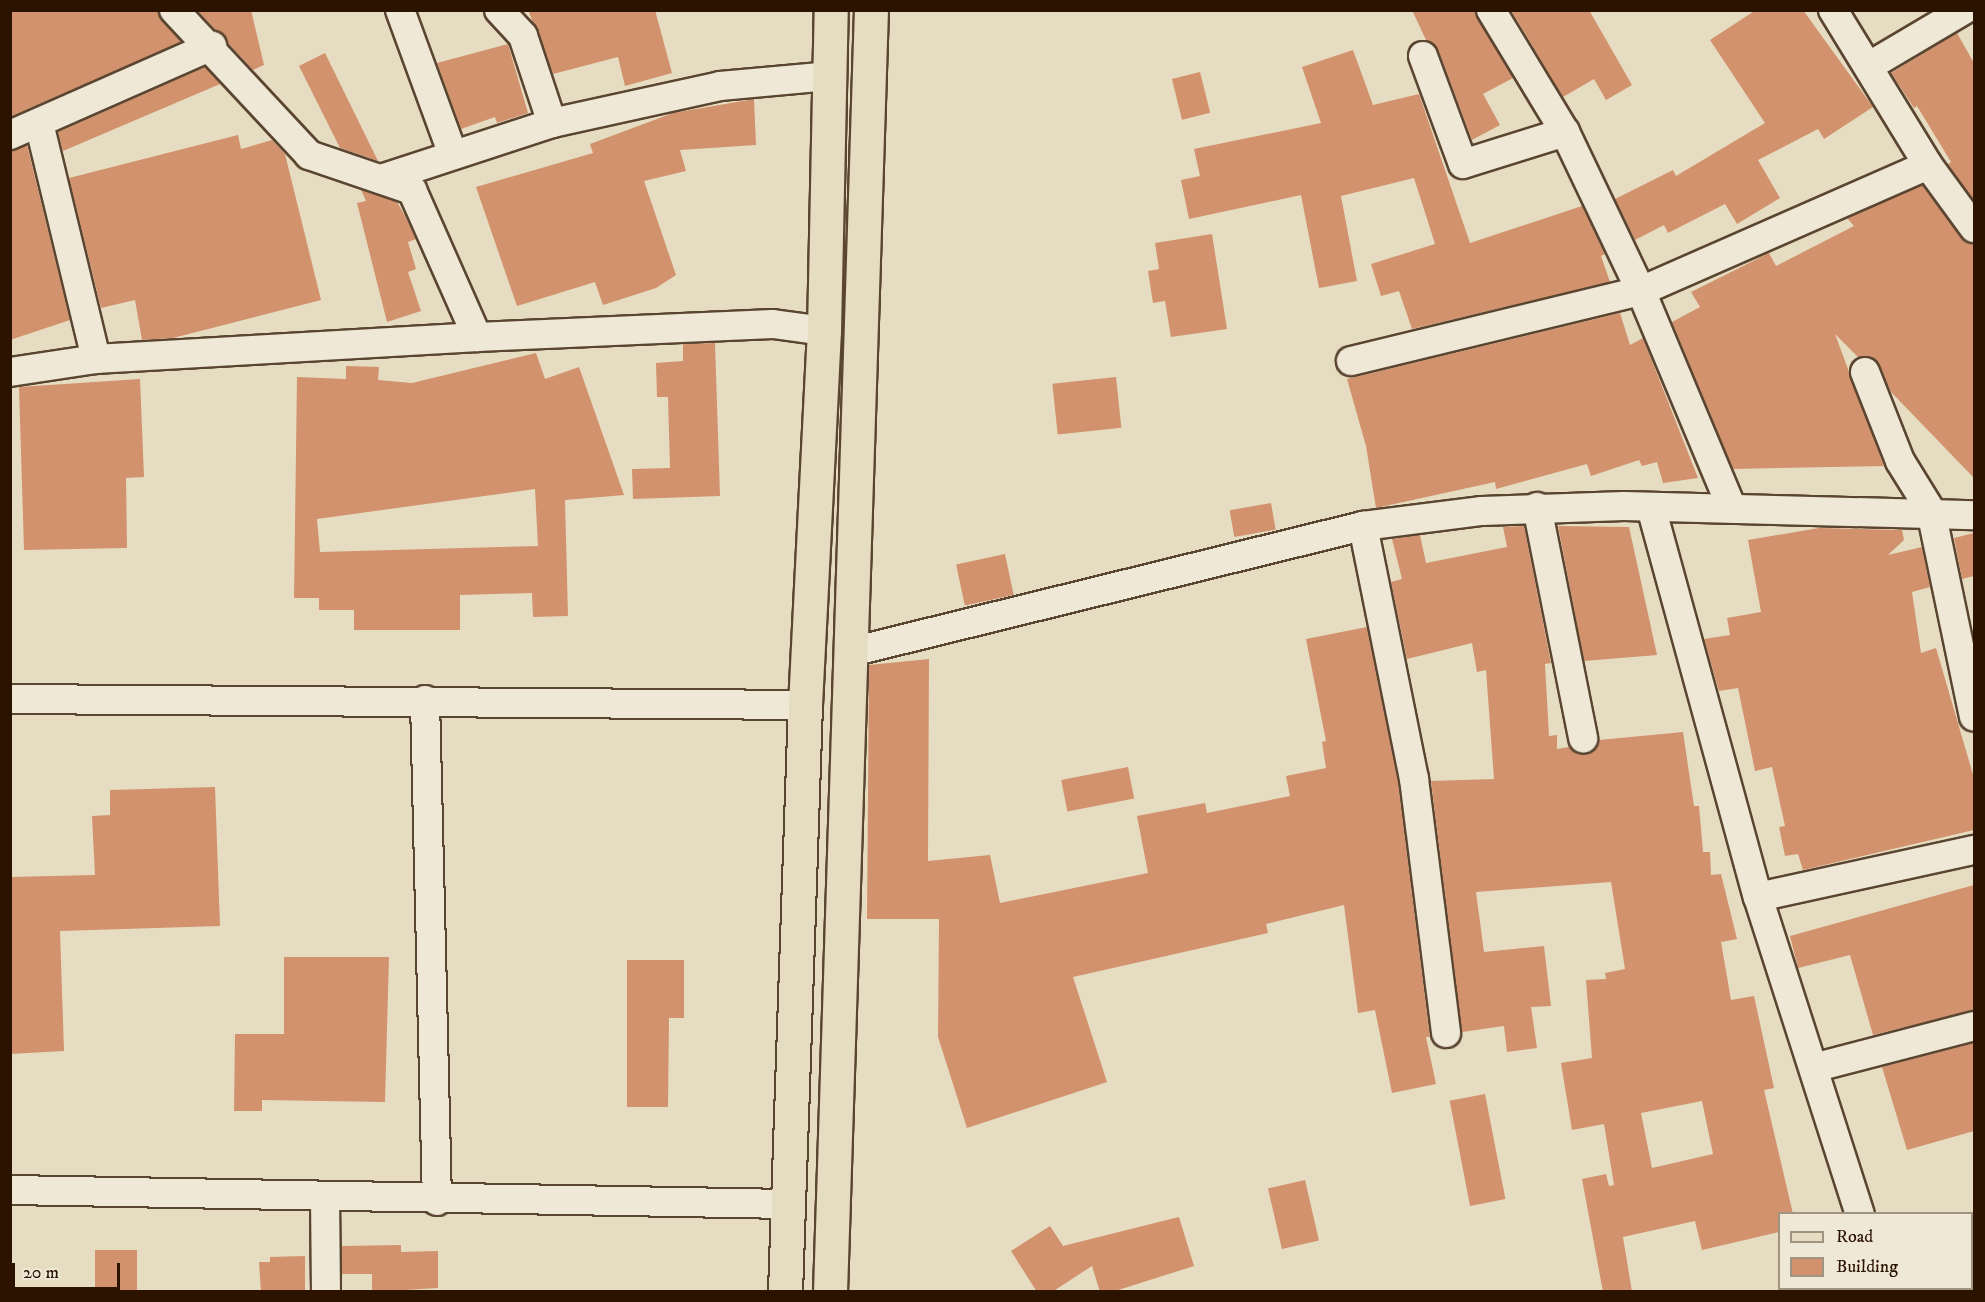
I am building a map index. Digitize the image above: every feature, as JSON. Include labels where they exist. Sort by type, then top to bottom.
[{"type":"main road","points":[[786,1292],[805,705],[824,330],[831,10]]},
{"type":"main road","points":[[830,1292],[871,10]]},
{"type":"street","points":[[174,10],[212,46],[309,155],[412,190],[477,337]]},
{"type":"street","points":[[400,10],[453,155]]},
{"type":"street","points":[[499,10],[523,36],[552,123]]},
{"type":"street","points":[[1491,10],[1564,132],[1641,291],[1732,509]]},
{"type":"street","points":[[1833,10],[1871,64],[1928,165],[1974,228]]},
{"type":"street","points":[[1871,64],[1964,10]]},
{"type":"street","points":[[10,135],[212,46]]},
{"type":"street","points":[[1423,56],[1463,164],[1564,132]]},
{"type":"street","points":[[381,179],[552,123],[720,87],[829,76]]},
{"type":"street","points":[[39,123],[96,359]]},
{"type":"street","points":[[1352,361],[1641,291],[1928,165]]},
{"type":"street","points":[[10,372],[96,359],[477,337],[773,324],[824,330]]},
{"type":"street","points":[[1866,372],[1900,461],[1931,511],[1974,717]]},
{"type":"street","points":[[851,652],[1363,526],[1537,507],[1931,511],[1974,515]]},
{"type":"street","points":[[1537,507],[1582,738]]},
{"type":"street","points":[[1651,507],[1758,897],[1817,1067],[1859,1212]]},
{"type":"street","points":[[1363,526],[1414,779],[1446,1034]]},
{"type":"street","points":[[10,699],[425,700],[805,705]]},
{"type":"street","points":[[425,700],[437,1201]]},
{"type":"street","points":[[1758,897],[1974,850]]},
{"type":"street","points":[[1817,1067],[1974,1026]]},
{"type":"street","points":[[10,1190],[437,1201],[788,1204]]},
{"type":"street","points":[[325,1197],[326,1292]]},
{"type":"building","points":[[10,10],[158,10],[181,42],[10,117]]},
{"type":"building","points":[[197,10],[251,10],[264,65],[253,70]]},
{"type":"building","points":[[528,10],[655,10],[672,73],[625,86],[618,57],[553,74]]},
{"type":"building","points":[[1412,10],[1475,10],[1513,78],[1483,94],[1500,125],[1472,140],[1438,50],[1426,40]]},
{"type":"building","points":[[1511,10],[1589,10],[1632,85],[1606,100],[1594,79],[1563,97]]},
{"type":"building","points":[[1756,10],[1803,10],[1873,107],[1824,139],[1818,129],[1758,160],[1780,198],[1737,224],[1725,204],[1668,233],[1664,225],[1635,240],[1615,199],[1673,170],[1676,176],[1765,123],[1710,40]]},
{"type":"building","points":[[1957,33],[1974,63],[1974,201],[1948,164],[1951,162],[1917,106],[1914,108],[1891,73]]},
{"type":"building","points":[[508,44],[528,113],[497,123],[495,117],[461,129],[437,63]]},
{"type":"building","points":[[1353,50],[1373,105],[1419,94],[1470,243],[1582,206],[1605,254],[1601,256],[1610,282],[1412,329],[1399,291],[1381,296],[1371,264],[1435,244],[1414,178],[1341,196],[1357,281],[1319,288],[1301,195],[1189,219],[1181,180],[1200,176],[1194,149],[1321,123],[1302,67]]},
{"type":"building","points":[[325,53],[378,161],[340,148],[299,66]]},
{"type":"building","points":[[205,67],[220,84],[63,151],[58,132]]},
{"type":"building","points":[[1200,72],[1210,113],[1182,120],[1172,79]]},
{"type":"building","points":[[754,99],[756,145],[680,150],[686,171],[644,181],[676,275],[656,288],[603,305],[595,282],[517,306],[476,187],[593,153],[590,144],[673,113]]},
{"type":"building","points":[[238,135],[241,149],[272,140],[285,154],[321,300],[173,338],[142,340],[135,300],[101,308],[69,178]]},
{"type":"building","points":[[27,145],[70,320],[10,340],[10,151]]},
{"type":"building","points":[[1922,185],[1961,238],[1974,244],[1974,478],[1891,392],[1876,360],[1858,357],[1835,334],[1884,466],[1733,469],[1672,322],[1700,307],[1691,292],[1769,253],[1776,266],[1854,226],[1847,218]]},
{"type":"building","points":[[361,190],[397,202],[404,214],[416,239],[408,242],[416,269],[408,272],[421,311],[387,322],[357,203],[366,201]]},
{"type":"building","points":[[1212,234],[1227,329],[1171,337],[1165,301],[1153,303],[1148,271],[1159,269],[1155,243]]},
{"type":"building","points":[[1620,313],[1630,345],[1643,338],[1698,478],[1663,483],[1657,462],[1642,466],[1639,460],[1591,476],[1587,464],[1496,489],[1495,482],[1376,508],[1366,446],[1347,379]]},
{"type":"building","points":[[715,343],[720,496],[633,499],[632,469],[670,468],[668,397],[657,397],[656,363],[683,361],[683,344]]},
{"type":"building","points":[[536,353],[545,379],[579,367],[624,495],[565,500],[568,616],[533,617],[532,593],[460,595],[460,630],[354,630],[354,610],[319,610],[319,598],[294,598],[297,377],[346,379],[346,366],[379,367],[378,380],[412,383]],"holes":[[[535,489],[538,546],[320,552],[317,519]]]},
{"type":"building","points":[[1116,377],[1121,428],[1058,434],[1052,384]]},
{"type":"building","points":[[140,379],[144,477],[126,478],[127,548],[24,550],[19,387]]},
{"type":"building","points":[[1271,503],[1276,530],[1234,537],[1230,510]]},
{"type":"building","points":[[1524,526],[1551,663],[1545,664],[1549,736],[1557,735],[1557,749],[1569,747],[1586,754],[1599,740],[1683,732],[1694,806],[1699,806],[1703,852],[1710,852],[1711,875],[1721,874],[1737,939],[1721,942],[1731,1000],[1754,996],[1774,1088],[1764,1090],[1793,1212],[1778,1212],[1778,1232],[1702,1250],[1695,1221],[1623,1237],[1632,1292],[1603,1292],[1582,1179],[1606,1174],[1609,1186],[1614,1185],[1604,1124],[1572,1130],[1561,1063],[1592,1058],[1586,980],[1606,979],[1605,973],[1625,969],[1611,882],[1476,892],[1484,952],[1544,946],[1551,1006],[1531,1007],[1537,1048],[1507,1052],[1504,1026],[1462,1032],[1431,781],[1494,779],[1486,670],[1477,672],[1472,643],[1407,659],[1391,582],[1402,579],[1392,539],[1420,535],[1426,563],[1507,547],[1503,527]],"holes":[[[1702,1101],[1713,1154],[1652,1168],[1641,1113]]]},
{"type":"building","points":[[1558,526],[1629,527],[1657,655],[1584,661]]},
{"type":"building","points":[[1819,528],[1902,530],[1904,540],[1888,555],[1922,547],[1930,587],[1912,592],[1921,653],[1936,648],[1974,778],[1974,830],[1803,870],[1798,854],[1785,856],[1779,827],[1785,826],[1772,767],[1755,771],[1738,688],[1719,691],[1704,639],[1730,635],[1727,618],[1761,612],[1748,540]]},
{"type":"building","points":[[1974,533],[1974,576],[1962,579],[1954,538]]},
{"type":"building","points":[[1005,554],[1014,595],[965,605],[956,564]]},
{"type":"building","points":[[1367,627],[1398,782],[1430,1037],[1426,1037],[1436,1084],[1392,1093],[1375,1010],[1358,1013],[1344,905],[1266,924],[1268,933],[1073,977],[1107,1082],[967,1128],[938,1037],[939,919],[867,919],[869,665],[929,659],[928,861],[990,855],[1000,903],[1148,873],[1137,816],[1205,803],[1207,813],[1290,796],[1286,776],[1326,768],[1322,742],[1326,741],[1306,639]]},
{"type":"building","points":[[1128,767],[1134,798],[1067,811],[1061,780]]},
{"type":"building","points":[[215,787],[220,926],[60,931],[64,1051],[10,1054],[10,877],[95,875],[92,816],[110,815],[110,790]]},
{"type":"building","points":[[1974,885],[1974,1010],[1873,1035],[1850,955],[1798,968],[1790,936]]},
{"type":"building","points":[[284,957],[389,957],[385,1102],[262,1100],[262,1111],[234,1111],[235,1034],[284,1034]]},
{"type":"building","points":[[627,960],[684,960],[684,1018],[669,1018],[668,1107],[627,1107]]},
{"type":"building","points":[[1974,1043],[1974,1131],[1907,1150],[1882,1067]]},
{"type":"building","points":[[1485,1094],[1505,1199],[1470,1206],[1450,1101]]},
{"type":"building","points":[[1305,1180],[1319,1240],[1282,1249],[1268,1189]]},
{"type":"building","points":[[1179,1217],[1194,1266],[1112,1292],[1100,1292],[1092,1266],[1052,1292],[1037,1292],[1011,1251],[1050,1226],[1063,1246]]},
{"type":"building","points":[[401,1245],[401,1252],[438,1251],[438,1288],[372,1292],[372,1274],[342,1274],[342,1246]]},
{"type":"building","points":[[95,1250],[137,1250],[137,1292],[95,1292]]},
{"type":"building","points":[[305,1256],[305,1292],[261,1292],[259,1262],[270,1262],[270,1257]]}]
